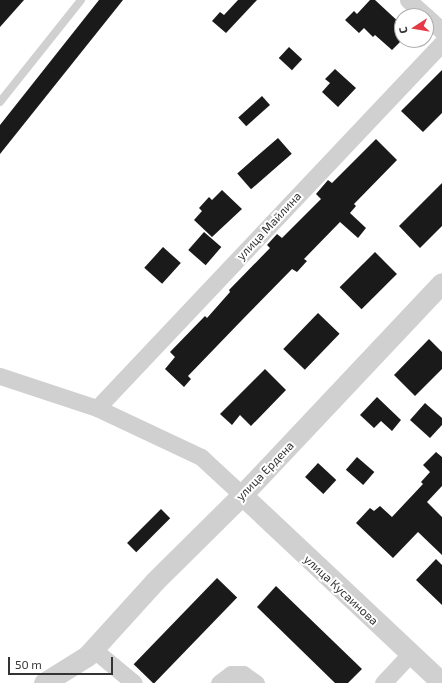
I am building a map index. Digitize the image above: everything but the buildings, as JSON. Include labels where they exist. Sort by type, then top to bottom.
[{"type":"street","points":[[408,0],[417,8]]},
{"type":"street","points":[[434,24],[442,31]]},
{"type":"street","name":"улица Майлина","points":[[97,408],[442,44]]},
{"type":"street","name":"улица Ердена","points":[[44,683],[90,653],[156,581],[242,495],[442,283]]},
{"type":"street","points":[[0,376],[97,408],[201,457],[242,495]]},
{"type":"street","name":"улица Кусаинова","points":[[242,495],[409,655],[442,683]]},
{"type":"street","points":[[90,653],[134,683]]},
{"type":"street","name":"улица Ердена","points":[[74,683],[90,653]]},
{"type":"street","points":[[383,683],[409,655]]},
{"type":"street","points":[[219,683],[231,674],[243,674],[256,683]]},
{"type":"lane","points":[[0,102],[81,0]]}]
